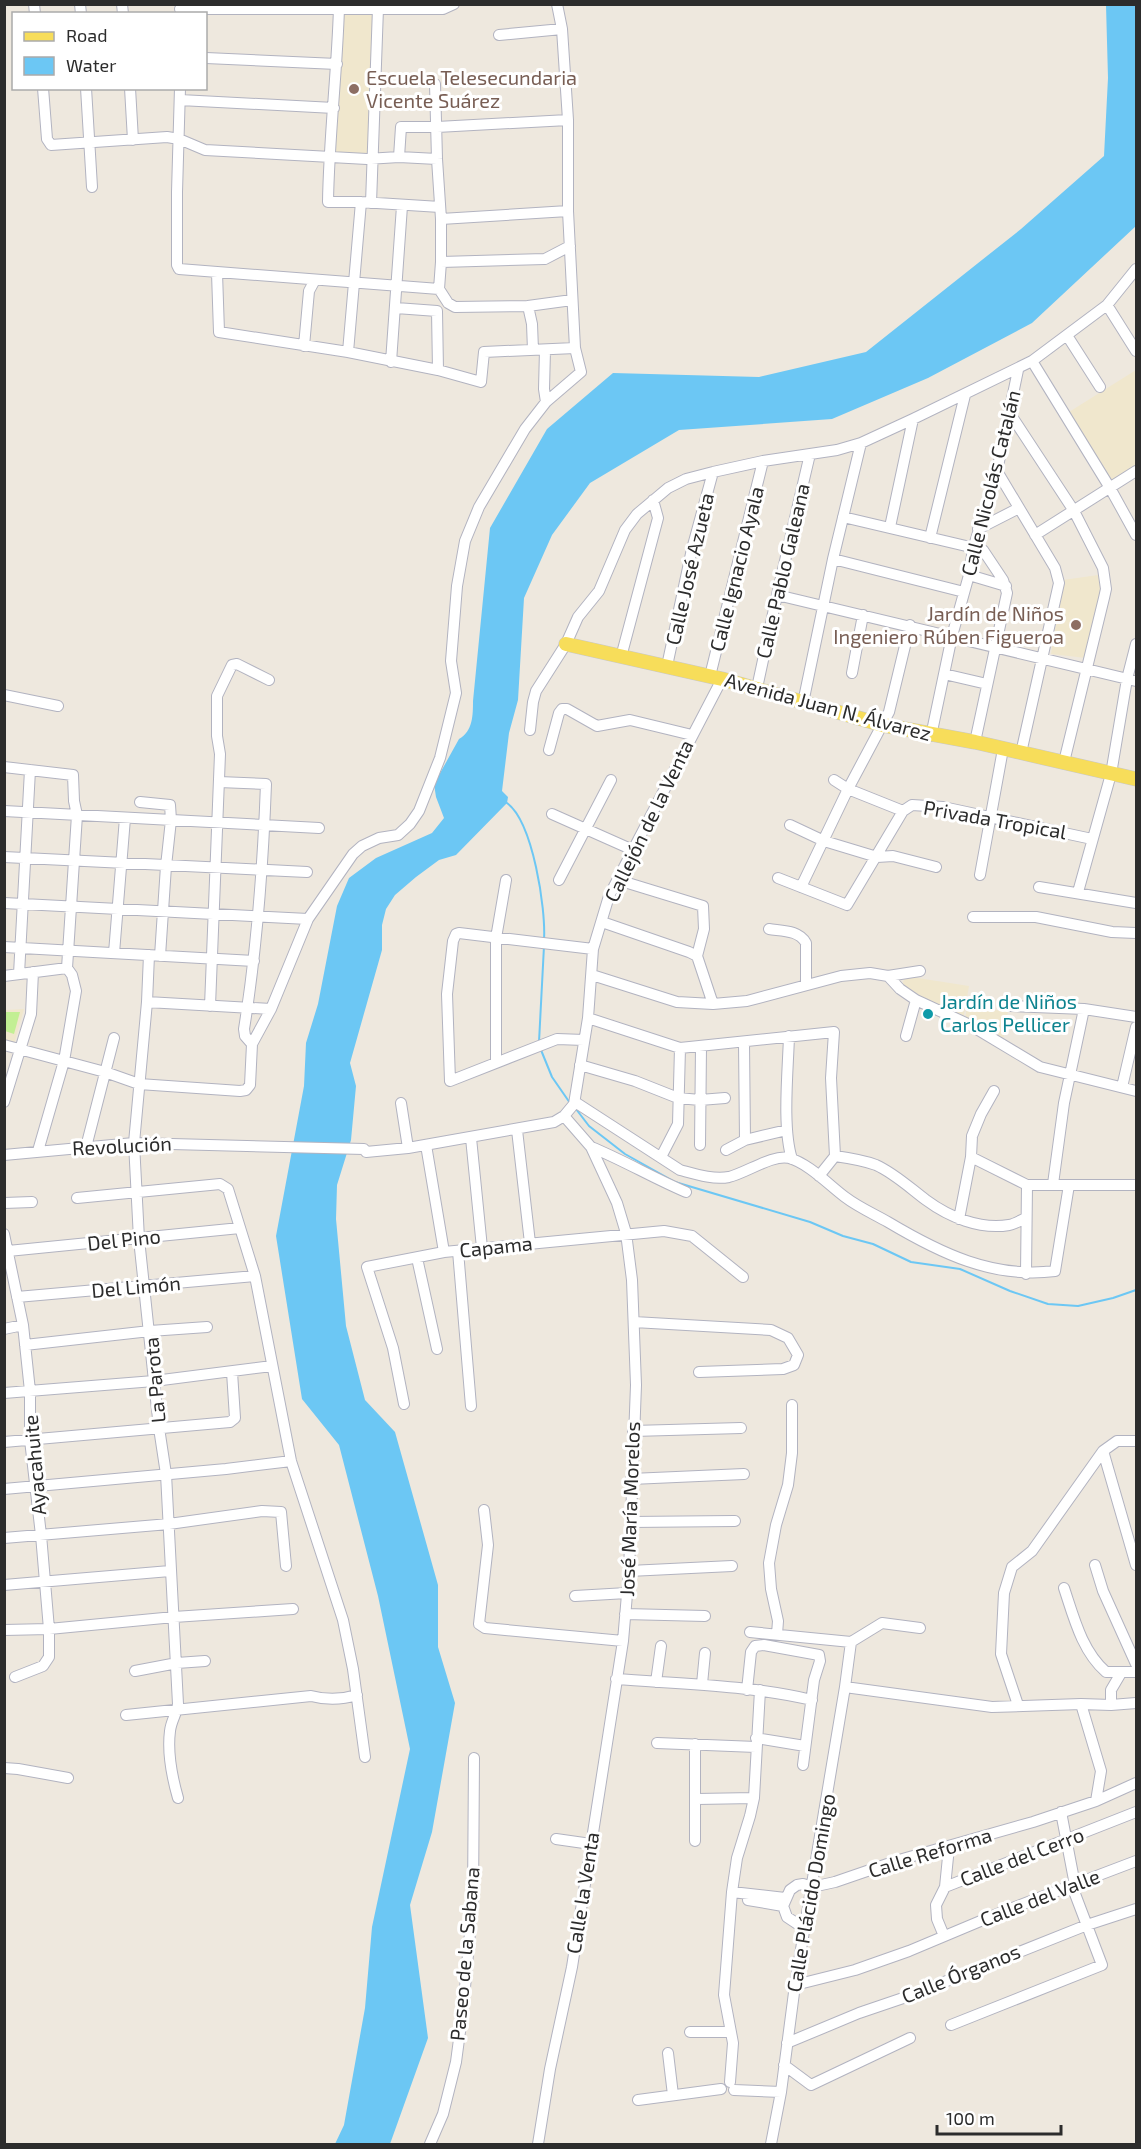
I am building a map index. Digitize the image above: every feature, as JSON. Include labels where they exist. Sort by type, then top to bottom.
[{"type":"main road","name":"Avenida Juan N. Álvarez","points":[[566,644],[716,677],[883,725],[931,736],[975,742],[1137,779]]},
{"type":"street","points":[[180,9],[443,9],[454,4]]},
{"type":"street","points":[[4,1045],[105,1072],[139,1084],[246,1090],[250,1085],[252,1044],[271,1009],[308,919],[353,854],[362,846],[379,838],[398,835],[410,824],[418,811],[440,758],[456,693],[451,661],[457,586],[465,541],[479,507],[525,429],[546,402],[582,372],[575,348],[568,211],[568,120],[562,29],[556,4]]},
{"type":"street","points":[[339,8],[328,202],[366,202],[440,213],[568,211]]},
{"type":"street","points":[[348,352],[354,282],[373,158],[378,8]]},
{"type":"street","points":[[499,35],[562,29]]},
{"type":"street","points":[[207,58],[337,64]]},
{"type":"street","points":[[435,84],[441,262],[439,290],[448,303],[455,307],[528,306],[572,300]]},
{"type":"street","points":[[43,90],[47,140],[51,145],[167,137],[179,139],[205,150],[437,159]]},
{"type":"street","points":[[86,90],[92,187]]},
{"type":"street","points":[[130,90],[133,140]]},
{"type":"street","points":[[180,90],[177,265],[180,269],[439,290]]},
{"type":"street","points":[[180,100],[334,108]]},
{"type":"street","points":[[399,157],[401,127],[568,120]]},
{"type":"street","points":[[391,362],[402,206]]},
{"type":"street","points":[[441,262],[545,259],[570,246]]},
{"type":"street","points":[[217,273],[219,332],[348,352],[438,370],[481,382],[484,352],[575,348]]},
{"type":"street","points":[[530,730],[533,702],[566,644],[578,617],[599,591],[625,530],[637,514],[668,488],[686,479],[713,472],[763,461],[837,450],[861,443],[914,419],[1018,370],[1032,361],[1107,305],[1134,274]]},
{"type":"street","points":[[304,346],[309,291],[315,280]]},
{"type":"street","points":[[1107,305],[1137,351]]},
{"type":"street","points":[[528,306],[532,324],[533,350]]},
{"type":"street","points":[[396,308],[437,312],[438,370]]},
{"type":"street","points":[[1068,336],[1100,387]]},
{"type":"street","points":[[545,350],[546,402]]},
{"type":"street","points":[[1032,361],[1137,535]]},
{"type":"street","name":"Calle Nicolás Catalán","points":[[931,736],[973,549],[997,471],[1018,370]]},
{"type":"street","points":[[930,538],[965,395]]},
{"type":"street","points":[[1009,412],[1074,511],[1103,568],[1105,577],[1104,598],[1064,762]]},
{"type":"street","points":[[890,527],[914,419]]},
{"type":"street","points":[[803,703],[833,559],[861,443]]},
{"type":"street","name":"Calle Pablo Galeana","points":[[757,688],[810,454]]},
{"type":"street","name":"Calle Ignacio Ayala","points":[[716,677],[763,461]]},
{"type":"street","points":[[997,471],[1055,568],[1059,583],[1021,753]]},
{"type":"street","points":[[1035,535],[1137,471]]},
{"type":"street","name":"Calle José Azueta","points":[[667,666],[692,549],[713,472]]},
{"type":"street","points":[[621,657],[658,518],[653,500]]},
{"type":"street","points":[[978,529],[1019,508]]},
{"type":"street","points":[[843,517],[984,550],[1006,586],[1007,592],[975,742]]},
{"type":"street","points":[[833,559],[964,592]]},
{"type":"street","points":[[969,575],[1006,586]]},
{"type":"street","points":[[777,595],[1132,680]]},
{"type":"street","points":[[852,673],[863,615]]},
{"type":"street","points":[[801,887],[873,738],[889,712],[910,626]]},
{"type":"street","points":[[1078,892],[1111,774],[1132,680],[1137,644]]},
{"type":"street","points":[[210,1006],[220,754],[217,736],[217,696],[232,665],[237,664],[270,680]]},
{"type":"street","points":[[944,674],[987,684]]},
{"type":"street","name":"Callejón de la Venta","points":[[570,1108],[588,1018],[594,949],[609,896],[692,735],[716,677]]},
{"type":"street","points":[[4,695],[58,706]]},
{"type":"street","points":[[549,750],[562,709],[567,709],[597,726],[630,720],[692,735]]},
{"type":"street","points":[[980,875],[1003,749]]},
{"type":"street","points":[[4,766],[73,775],[77,815],[67,968],[72,975],[76,991],[64,1061],[38,1151]]},
{"type":"street","points":[[19,974],[30,770]]},
{"type":"street","points":[[559,880],[611,780]]},
{"type":"street","name":"Privada Tropical","points":[[834,780],[848,789],[903,811],[912,805],[943,807],[1092,838]]},
{"type":"street","points":[[219,782],[266,784],[262,871],[254,961],[244,1029],[245,1036],[252,1044]]},
{"type":"street","points":[[140,802],[170,805],[171,820]]},
{"type":"street","points":[[4,811],[264,827],[319,828]]},
{"type":"street","points":[[778,878],[847,905],[861,880],[878,857],[903,811]]},
{"type":"street","points":[[552,814],[633,850]]},
{"type":"street","points":[[114,953],[125,818]]},
{"type":"street","name":"La Parota","points":[[171,820],[163,912],[147,1002],[134,1143],[144,1286],[166,1474],[177,1663],[177,1710],[170,1732],[169,1750],[178,1798]]},
{"type":"street","points":[[790,825],[824,841],[878,857],[893,856],[936,867]]},
{"type":"street","points":[[4,857],[307,872]]},
{"type":"street","points":[[496,1062],[496,938],[506,880]]},
{"type":"street","points":[[618,880],[703,906],[704,929],[697,956],[713,1004]]},
{"type":"street","points":[[1039,887],[1137,903]]},
{"type":"street","points":[[4,903],[308,919]]},
{"type":"street","points":[[973,917],[1036,917],[1112,933],[1137,933]]},
{"type":"street","points":[[602,922],[697,956]]},
{"type":"street","points":[[769,929],[797,933],[803,938],[806,943],[806,984]]},
{"type":"street","points":[[584,1040],[557,1039],[547,1042],[450,1081],[447,994],[453,941],[459,933],[594,949]]},
{"type":"street","points":[[4,947],[254,961]]},
{"type":"street","points":[[4,976],[67,968]]},
{"type":"street","points":[[592,975],[677,1002],[713,1004],[747,1001],[841,976],[870,974],[888,976],[920,971]]},
{"type":"street","points":[[4,1102],[31,1014],[33,972]]},
{"type":"street","points":[[888,976],[900,989],[916,1000],[970,1025],[1040,1067],[1137,1091]]},
{"type":"street","points":[[906,1036],[916,1000]]},
{"type":"street","points":[[147,1002],[271,1009]]},
{"type":"street","points":[[1010,1006],[1084,1009],[1137,1017]]},
{"type":"street","points":[[1053,1184],[1069,1075],[1084,1009]]},
{"type":"street","points":[[588,1018],[681,1048],[834,1032],[831,1078],[835,1156],[819,1176]]},
{"type":"street","points":[[1122,1087],[1137,1027]]},
{"type":"street","points":[[789,1036],[787,1130],[788,1148],[792,1159]]},
{"type":"street","points":[[86,1147],[114,1038]]},
{"type":"street","points":[[744,1043],[745,1140]]},
{"type":"street","points":[[700,1145],[701,1047]]},
{"type":"street","points":[[661,1157],[678,1124],[681,1048]]},
{"type":"street","points":[[579,1065],[635,1081],[678,1098],[700,1100],[725,1098]]},
{"type":"street","points":[[959,1219],[972,1136],[976,1123],[994,1091]]},
{"type":"street","points":[[401,1103],[408,1148]]},
{"type":"street","points":[[570,1108],[591,1147],[625,1161],[664,1183],[686,1192]]},
{"type":"street","points":[[570,1108],[661,1157],[680,1170],[700,1175],[722,1178],[751,1170],[777,1158],[792,1159],[819,1176],[846,1198],[942,1253],[965,1261],[1026,1274],[1055,1271],[1070,1185]]},
{"type":"street","name":"Revolución","points":[[4,1155],[134,1143],[364,1149],[366,1152],[408,1148],[554,1122],[570,1108]]},
{"type":"street","points":[[516,1130],[530,1243]]},
{"type":"street","points":[[726,1150],[745,1140],[787,1130]]},
{"type":"street","points":[[471,1137],[482,1248]]},
{"type":"street","points":[[426,1145],[444,1252]]},
{"type":"street","name":"José María Morelos","points":[[591,1147],[617,1203],[626,1233],[632,1280],[636,1377],[629,1570],[622,1641]]},
{"type":"street","points":[[835,1156],[861,1160],[878,1166],[928,1201],[959,1219],[982,1224],[1010,1225],[1026,1218]]},
{"type":"street","points":[[970,1157],[1027,1185],[1137,1185]]},
{"type":"street","points":[[77,1198],[225,1185],[255,1276],[291,1461],[343,1620],[357,1695],[365,1757]]},
{"type":"street","points":[[1026,1274],[1027,1185]]},
{"type":"street","points":[[4,1203],[32,1202]]},
{"type":"street","name":"Del Pino","points":[[9,1251],[240,1228]]},
{"type":"street","name":"Capama","points":[[404,1404],[393,1348],[367,1267],[444,1252],[664,1231],[692,1236],[743,1277]]},
{"type":"street","name":"Ayacahuite","points":[[4,1234],[23,1325],[30,1391],[30,1440],[46,1581],[49,1629],[49,1657],[43,1666],[15,1677]]},
{"type":"street","points":[[458,1251],[471,1406]]},
{"type":"street","points":[[417,1258],[437,1349]]},
{"type":"street","name":"Del Limón","points":[[17,1298],[255,1276]]},
{"type":"street","points":[[634,1322],[771,1330],[788,1338],[798,1355],[794,1365],[783,1369],[699,1372]]},
{"type":"street","points":[[4,1329],[23,1325]]},
{"type":"street","points":[[25,1345],[207,1327]]},
{"type":"street","points":[[4,1393],[154,1381],[272,1366]]},
{"type":"street","points":[[4,1442],[230,1422],[235,1418],[232,1372]]},
{"type":"street","points":[[777,1634],[778,1621],[771,1589],[769,1563],[776,1525],[788,1485],[792,1453],[792,1405]]},
{"type":"street","points":[[633,1431],[741,1428]]},
{"type":"street","points":[[1018,1705],[1001,1654],[1004,1593],[1012,1568],[1032,1551],[1103,1451],[1117,1441],[1137,1441]]},
{"type":"street","points":[[1103,1451],[1137,1565]]},
{"type":"street","points":[[4,1489],[291,1461]]},
{"type":"street","points":[[631,1479],[744,1474]]},
{"type":"street","points":[[484,1510],[488,1545],[479,1624],[485,1628],[622,1641]]},
{"type":"street","points":[[4,1538],[169,1524],[262,1511],[281,1512],[286,1566]]},
{"type":"street","points":[[630,1522],[735,1521]]},
{"type":"street","points":[[1095,1565],[1103,1591],[1137,1664]]},
{"type":"street","points":[[629,1570],[732,1566]]},
{"type":"street","points":[[4,1585],[170,1571]]},
{"type":"street","points":[[1064,1588],[1078,1631],[1093,1661],[1106,1672],[1137,1672]]},
{"type":"street","points":[[575,1596],[627,1593]]},
{"type":"street","points":[[4,1630],[49,1629],[293,1609]]},
{"type":"street","points":[[625,1614],[705,1616]]},
{"type":"street","points":[[750,1632],[851,1642],[882,1623],[920,1628]]},
{"type":"street","name":"Calle la Venta","points":[[538,2145],[550,2069],[572,1967],[622,1641]]},
{"type":"street","name":"Calle Plácido Domingo","points":[[771,2145],[851,1642]]},
{"type":"street","points":[[747,1690],[751,1652],[755,1646],[819,1655],[820,1661],[814,1680],[803,1765]]},
{"type":"street","points":[[656,1682],[661,1647]]},
{"type":"street","points":[[702,1684],[705,1653]]},
{"type":"street","points":[[135,1671],[177,1663],[205,1661]]},
{"type":"street","points":[[1111,1706],[1111,1690],[1122,1673]]},
{"type":"street","points":[[616,1679],[760,1690],[812,1700]]},
{"type":"street","points":[[845,1687],[992,1707],[1081,1704],[1111,1706],[1137,1703]]},
{"type":"street","points":[[728,2087],[733,2043],[724,1995],[731,1895],[737,1858],[754,1798],[760,1690]]},
{"type":"street","points":[[126,1715],[311,1696],[323,1699],[346,1699],[357,1695]]},
{"type":"street","points":[[1081,1704],[1101,1771],[1096,1801]]},
{"type":"street","points":[[657,1743],[756,1742],[805,1746]]},
{"type":"street","points":[[695,1744],[697,1799],[695,1841]]},
{"type":"street","name":"Paseo de la Sabana","points":[[430,2145],[443,2114],[456,2061],[463,2009],[473,1900],[474,1758]]},
{"type":"street","points":[[4,1768],[18,1768],[68,1778]]},
{"type":"street","name":"Calle Reforma","points":[[784,1902],[797,1885],[812,1887],[835,1882],[1096,1801],[1137,1783]]},
{"type":"street","points":[[697,1799],[754,1798]]},
{"type":"street","points":[[951,2025],[1102,1965],[1073,1885],[1061,1812]]},
{"type":"street","name":"Calle del Cerro","points":[[950,1847],[945,1887],[1137,1812]]},
{"type":"street","points":[[556,1839],[591,1844]]},
{"type":"street","name":"Calle del Valle","points":[[795,1985],[855,1970],[909,1951],[1137,1861]]},
{"type":"street","points":[[944,1936],[936,1911],[938,1899],[945,1887]]},
{"type":"street","points":[[731,1895],[784,1902],[787,1917],[805,1929]]},
{"type":"street","name":"Calle Órganos","points":[[788,2043],[859,2013],[909,1996],[1087,1925],[1137,1909]]},
{"type":"street","points":[[690,2032],[731,2032]]},
{"type":"street","points":[[784,2065],[811,2085],[910,2038]]},
{"type":"street","points":[[668,2053],[673,2095]]},
{"type":"street","points":[[638,2100],[728,2087],[781,2092]]},
{"type":"shaded area","name":"Escuela Telesecundaria Vicente Suárez","points":[[341,10],[377,10],[371,156],[330,155]]},
{"type":"shaded area","points":[[1136,370],[1136,468],[1111,482],[1069,412]]},
{"type":"shaded area","name":"Jardín de Niños Ingeniero Rúben Figueroa","points":[[1098,575],[1103,596],[1086,658],[1051,654],[1063,580]]},
{"type":"shaded area","points":[[905,976],[969,986],[963,1020],[901,989]]},
{"type":"shaded area","points":[[967,1008],[1008,1011],[1003,1041],[965,1019]]},
{"type":"shaded area","points":[[24,1009],[14,1044],[5,1042],[5,1010]]},
{"type":"green space","points":[[4,1012],[20,1012],[14,1034],[5,1031]]},
{"type":"water","points":[[1106,5],[1136,5],[1136,226],[1032,323],[928,378],[832,419],[679,430],[590,483],[552,535],[524,598],[518,700],[509,733],[502,791],[508,797],[507,803],[456,855],[439,860],[416,877],[395,895],[386,909],[382,925],[382,950],[350,1063],[356,1086],[351,1140],[337,1185],[336,1219],[346,1326],[365,1400],[395,1432],[438,1585],[438,1647],[455,1703],[432,1832],[410,1905],[428,2038],[390,2144],[335,2144],[344,2125],[365,2008],[372,1927],[410,1749],[378,1596],[339,1445],[302,1399],[276,1236],[304,1086],[306,1043],[318,1004],[337,906],[349,878],[376,858],[432,833],[444,818],[434,784],[459,739],[470,727],[490,528],[547,429],[613,373],[759,377],[866,352],[1021,229],[1104,156],[1108,78]]},
{"type":"waterway","points":[[507,803],[516,813],[531,847],[543,908],[544,940]]},
{"type":"waterway","points":[[539,1042],[544,946]]},
{"type":"waterway","points":[[541,1050],[552,1077],[570,1103]]},
{"type":"waterway","points":[[576,1109],[589,1126],[625,1154],[675,1182],[810,1222],[843,1236],[873,1244],[911,1262],[960,1269],[1010,1291],[1048,1304],[1078,1306],[1136,1290]]},
{"type":"place","name":"Escuela Telesecundaria Vicente Suárez","points":[[354,89]]},
{"type":"place","name":"Jardín de Niños Ingeniero Rúben Figueroa","points":[[1076,625]]},
{"type":"place","name":"Jardín de Niños Carlos Pellicer","points":[[928,1014]]}]
